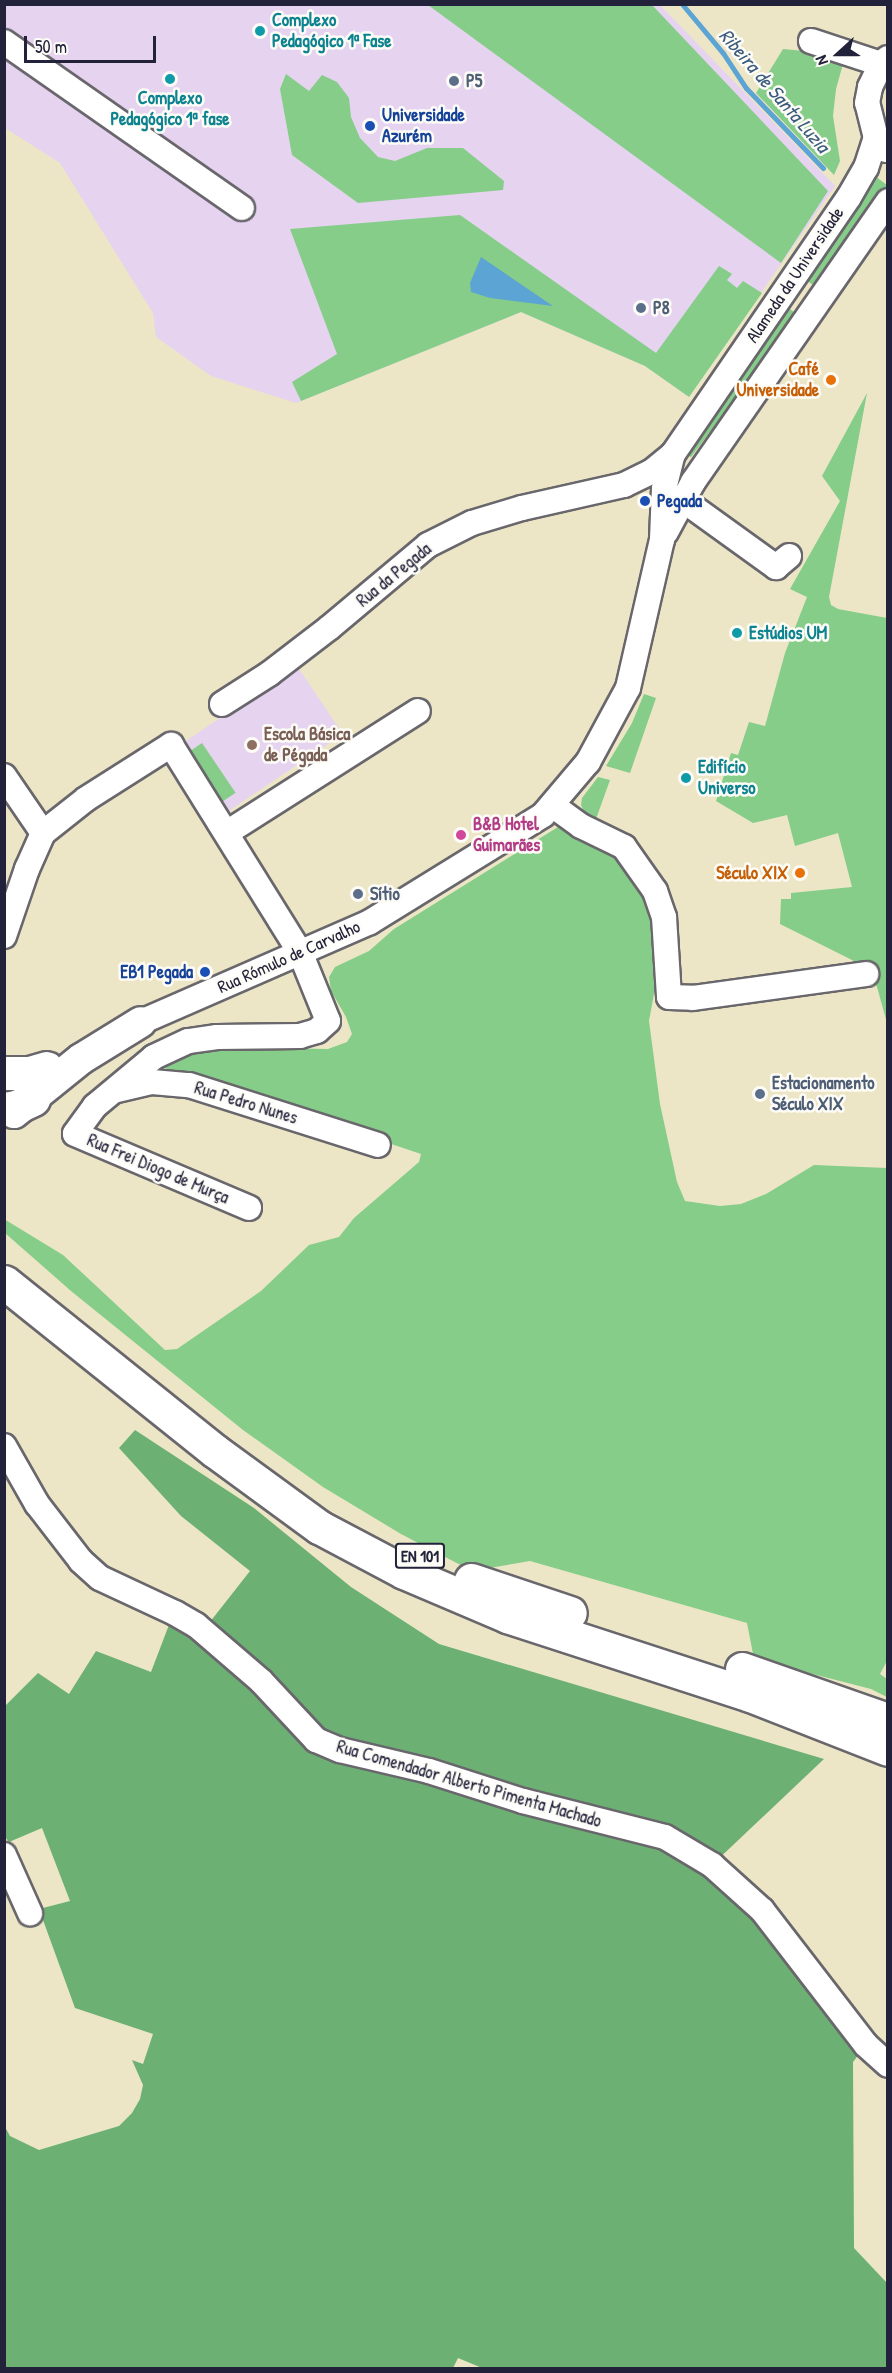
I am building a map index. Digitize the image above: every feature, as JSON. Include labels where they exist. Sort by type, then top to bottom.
[{"type":"highway","points":[[4,1073],[29,1073],[46,1068]]},
{"type":"highway","name":"EN 101","points":[[4,1258],[265,1463],[328,1506],[371,1531],[478,1582],[888,1720]]},
{"type":"highway","name":"EN 101","points":[[4,1282],[224,1458],[319,1527],[376,1557],[507,1616],[750,1695],[888,1749]]},
{"type":"main road","name":"Rua Rómulo de Carvalho","points":[[4,1120],[14,1102],[46,1068],[94,1039],[141,1022]]},
{"type":"main road","name":"Rua Rómulo de Carvalho","points":[[14,1102],[141,1022]]},
{"type":"street","points":[[811,41],[884,61],[870,87],[867,103],[882,145]]},
{"type":"street","points":[[4,42],[242,208]]},
{"type":"street","name":"Alameda da Universidade","points":[[665,508],[673,454],[882,145]]},
{"type":"street","name":"Alameda da Universidade","points":[[665,508],[699,472],[888,201]]},
{"type":"street","points":[[624,485],[651,472],[673,454],[681,468],[699,472]]},
{"type":"street","points":[[624,485],[776,567],[789,556]]},
{"type":"street","name":"Rua da Pegada","points":[[222,704],[269,674],[329,628],[428,544],[472,523],[522,507],[624,485]]},
{"type":"street","name":"Rua Rómulo de Carvalho","points":[[141,1022],[370,922],[543,815],[588,762],[628,687],[665,508]]},
{"type":"street","points":[[228,832],[418,711]]},
{"type":"street","points":[[4,936],[27,869],[43,833],[86,799],[171,745],[228,832],[300,952]]},
{"type":"street","points":[[4,777],[43,833]]},
{"type":"street","points":[[552,805],[581,826],[624,847],[655,891],[664,917],[669,997],[693,998],[866,974]]},
{"type":"street","name":"Rua Frei Diogo de Murça","points":[[249,1208],[75,1134],[95,1106],[154,1057],[188,1041],[217,1036],[300,1036],[317,1031],[328,1021],[300,952]]},
{"type":"street","name":"Rua Pedro Nunes","points":[[112,1092],[152,1082],[189,1085],[378,1145]]},
{"type":"street","name":"Rua Comendador Alberto Pimenta Machado","points":[[4,1446],[37,1504],[81,1561],[100,1578],[196,1625],[261,1681],[316,1740],[340,1750],[429,1771],[523,1801],[665,1838],[712,1865],[762,1910],[866,2045],[888,2065]]},
{"type":"street","points":[[4,1855],[30,1913]]},
{"type":"shaded area","points":[[5,5],[660,5],[835,186],[689,397],[645,366],[521,312],[296,403],[211,376],[156,337],[153,313],[60,163],[5,128]]},
{"type":"shaded area","name":"Escola Básica de Pégada","points":[[297,666],[343,734],[207,826],[161,758]]},
{"type":"green space","points":[[428,5],[652,5],[828,191],[781,263]]},
{"type":"green space","points":[[783,49],[804,51],[843,64],[836,89],[833,116],[840,161],[834,175],[756,93]]},
{"type":"green space","points":[[286,74],[309,91],[322,75],[337,82],[349,98],[351,117],[360,138],[378,157],[395,161],[427,148],[463,148],[504,181],[503,190],[358,203],[292,155],[280,89]]},
{"type":"green space","points":[[875,176],[887,185],[887,191],[819,289],[803,278]]},
{"type":"green space","points":[[460,215],[656,353],[719,266],[732,274],[727,280],[737,288],[743,281],[762,293],[689,397],[645,366],[521,312],[301,401],[292,382],[337,354],[290,229]]},
{"type":"green space","points":[[786,306],[798,315],[691,457],[679,448]]},
{"type":"green space","points":[[867,393],[829,597],[831,605],[838,609],[887,618],[887,1023],[877,987],[864,966],[780,924],[781,899],[791,899],[791,893],[852,887],[838,833],[795,846],[787,815],[753,823],[716,801],[731,753],[738,755],[749,722],[765,726],[785,653],[807,597],[790,589],[840,501],[822,476]]},
{"type":"green space","points":[[644,694],[656,698],[630,773],[606,766],[632,723]]},
{"type":"green space","points":[[202,743],[236,793],[205,813],[171,764]]},
{"type":"green space","points":[[598,777],[610,780],[596,819],[584,812],[581,805],[582,798]]},
{"type":"green space","points":[[558,827],[612,854],[635,876],[653,916],[656,983],[649,1021],[660,1104],[677,1182],[685,1201],[720,1206],[741,1204],[766,1194],[814,1165],[887,1168],[888,1659],[880,1674],[887,1679],[887,1697],[871,1689],[754,1659],[747,1623],[530,1561],[472,1571],[401,1534],[323,1487],[243,1430],[71,1291],[5,1233],[4,1219],[63,1255],[165,1350],[177,1349],[261,1291],[309,1245],[339,1237],[354,1218],[419,1162],[421,1154],[155,1065],[217,1047],[328,1049],[347,1042],[352,1034],[346,1017],[331,991],[329,977],[335,967],[369,951],[394,929]]},
{"type":"green space","points":[[135,1430],[254,1508],[351,1587],[439,1644],[824,1759],[712,1865],[866,2045],[853,2062],[854,2248],[887,2283],[887,2368],[482,2368],[458,2358],[453,2368],[5,2368],[4,2125],[10,2136],[39,2150],[119,2126],[132,2113],[140,2099],[143,2085],[132,2060],[143,2064],[153,2034],[75,2008],[39,1909],[70,1901],[42,1828],[9,1842],[5,1837],[5,1706],[38,1673],[69,1694],[96,1651],[151,1672],[172,1617],[206,1627],[250,1571],[181,1516],[119,1448]]},
{"type":"water","points":[[481,257],[553,306],[490,298],[471,292],[470,283]]},
{"type":"waterway","name":"Ribeira de Santa Luzia","points":[[682,4],[723,53],[746,88],[823,168]]},
{"type":"place","name":"Complexo Pedagógico 1ª Fase","points":[[260,31]]},
{"type":"place","name":"Complexo Pedagógico 1ª fase","points":[[170,79]]},
{"type":"place","name":"P5","points":[[454,81]]},
{"type":"place","name":"Universidade Azurém","points":[[370,126]]},
{"type":"place","name":"P8","points":[[641,308]]},
{"type":"place","name":"Café Universidade","points":[[831,380]]},
{"type":"place","name":"Pegada","points":[[645,501]]},
{"type":"place","name":"Estúdios UM","points":[[737,633]]},
{"type":"place","name":"Escola Básica de Pégada","points":[[252,745]]},
{"type":"place","name":"Edifício Universo","points":[[686,778]]},
{"type":"place","name":"B&B Hotel Guimarães","points":[[461,835]]},
{"type":"place","name":"Século XIX","points":[[800,873]]},
{"type":"place","name":"Sítio","points":[[358,894]]},
{"type":"place","name":"EB1 Pegada","points":[[205,972]]},
{"type":"place","name":"Estacionamento Século XIX","points":[[760,1094]]}]
